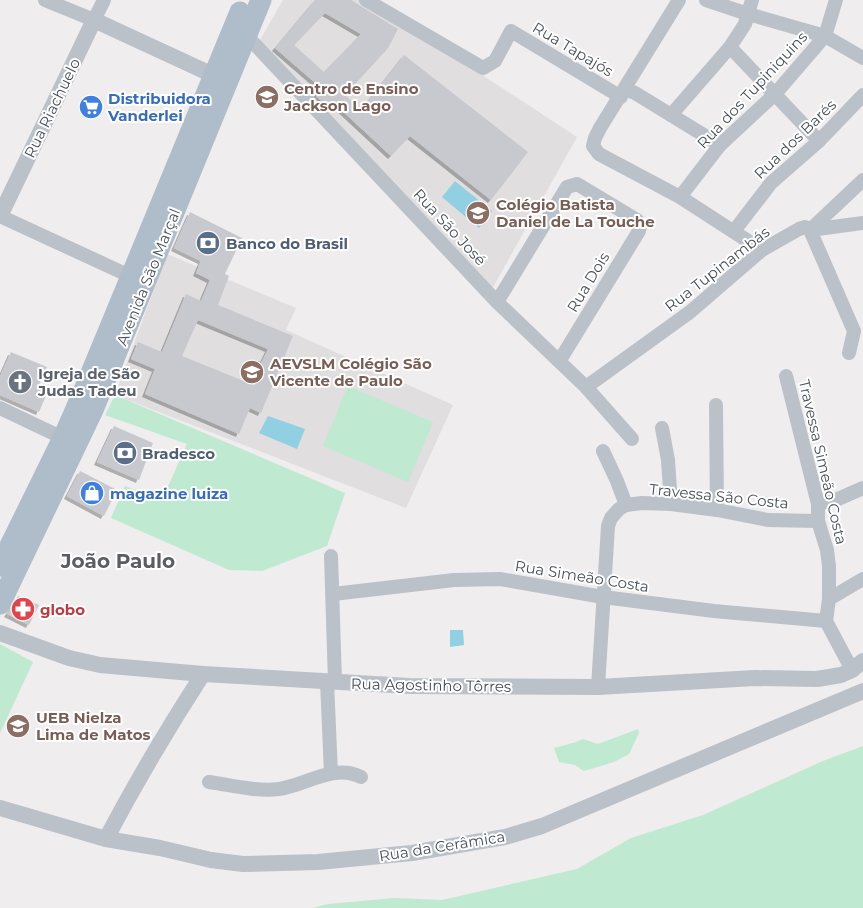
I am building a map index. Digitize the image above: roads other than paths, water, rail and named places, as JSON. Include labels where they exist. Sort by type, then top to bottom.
[{"type":"main road","name":"Avenida São Marçal","points":[[0,566],[63,438],[132,277],[213,75],[246,0]]},
{"type":"main road","name":"Avenida São Marçal","points":[[0,604],[93,410],[261,0]]},
{"type":"street","points":[[45,0],[94,20],[213,75]]},
{"type":"street","name":"Rua Riachuelo","points":[[0,216],[104,0]]},
{"type":"street","name":"Rua Tapajós","points":[[366,0],[483,68],[495,61],[511,30],[623,93],[635,93],[720,145]]},
{"type":"street","points":[[679,0],[595,138],[593,146],[599,154],[680,197],[762,250]]},
{"type":"street","points":[[706,0],[825,36],[863,58]]},
{"type":"street","points":[[671,115],[730,48],[745,24],[752,0]]},
{"type":"street","name":"Rua dos Tupiniquins","points":[[680,197],[720,145],[775,94],[825,36],[836,0]]},
{"type":"street","name":"Rua São José","points":[[246,35],[497,302],[560,360],[632,439]]},
{"type":"street","points":[[730,48],[819,141]]},
{"type":"street","name":"Rua dos Barés","points":[[734,231],[770,183],[819,141],[863,95]]},
{"type":"street","name":"Rua Tupinambás","points":[[586,387],[690,312],[762,250],[799,229],[805,227],[810,230],[863,180]]},
{"type":"street","name":"Rua Dois","points":[[497,302],[567,187],[577,184],[637,220],[640,226],[638,231],[560,360]]},
{"type":"street","points":[[0,216],[132,277]]},
{"type":"street","points":[[849,353],[854,332],[810,230],[863,223]]},
{"type":"street","name":"Travessa Simeão Costa","points":[[786,376],[818,504],[818,521],[827,550],[829,599],[826,621]]},
{"type":"street","points":[[716,405],[717,510]]},
{"type":"street","points":[[0,408],[63,438]]},
{"type":"street","points":[[662,428],[668,460],[671,504]]},
{"type":"street","points":[[598,687],[602,597],[608,526],[615,513],[626,505],[603,452]]},
{"type":"street","points":[[818,504],[838,499],[863,488]]},
{"type":"street","name":"Travessa São Costa","points":[[626,505],[642,503],[671,504],[717,510],[768,520],[818,521]]},
{"type":"street","points":[[331,556],[333,594],[331,772]]},
{"type":"street","name":"Rua Simeão Costa","points":[[333,594],[478,579],[500,580],[602,597],[826,621]]},
{"type":"street","points":[[829,599],[863,579]]},
{"type":"street","points":[[826,621],[857,665]]},
{"type":"street","name":"Rua Agostinho Tôrres","points":[[0,633],[50,652],[84,662],[203,674],[409,686],[598,687],[756,678],[817,679],[834,676],[857,665]]},
{"type":"street","points":[[106,839],[160,741],[203,674]]},
{"type":"street","points":[[834,676],[845,698]]},
{"type":"street","name":"Rua da Cerâmica","points":[[0,808],[106,839],[160,848],[211,860],[242,864],[292,864],[347,860],[456,846],[505,837],[542,826],[863,691]]},
{"type":"street","points":[[209,782],[260,789],[278,789],[331,772],[353,773],[362,777]]},
{"type":"water","points":[[455,181],[492,211],[479,228],[442,197]]},
{"type":"water","points":[[268,416],[305,429],[297,449],[259,433]]},
{"type":"water","points":[[450,630],[463,630],[464,645],[450,647]]},
{"type":"place","name":"Centro de Ensino Jackson Lago","points":[[267,97]]},
{"type":"place","name":"Distribuidora Vanderlei","points":[[91,107]]},
{"type":"place","name":"Colégio Batista Daniel de La Touche","points":[[478,213]]},
{"type":"place","name":"Banco do Brasil","points":[[208,243]]},
{"type":"place","name":"AEVSLM Colégio São Vicente de Paulo","points":[[252,372]]},
{"type":"place","name":"Igreja de São Judas Tadeu","points":[[20,382]]},
{"type":"place","name":"Bradesco","points":[[125,453]]},
{"type":"place","name":"magazine luiza","points":[[92,493]]},
{"type":"place","name":"globo","points":[[23,609]]},
{"type":"place","name":"UEB Nielza Lima de Matos","points":[[18,726]]},
{"type":"district","name":"João Paulo","points":[[118,561]]}]
